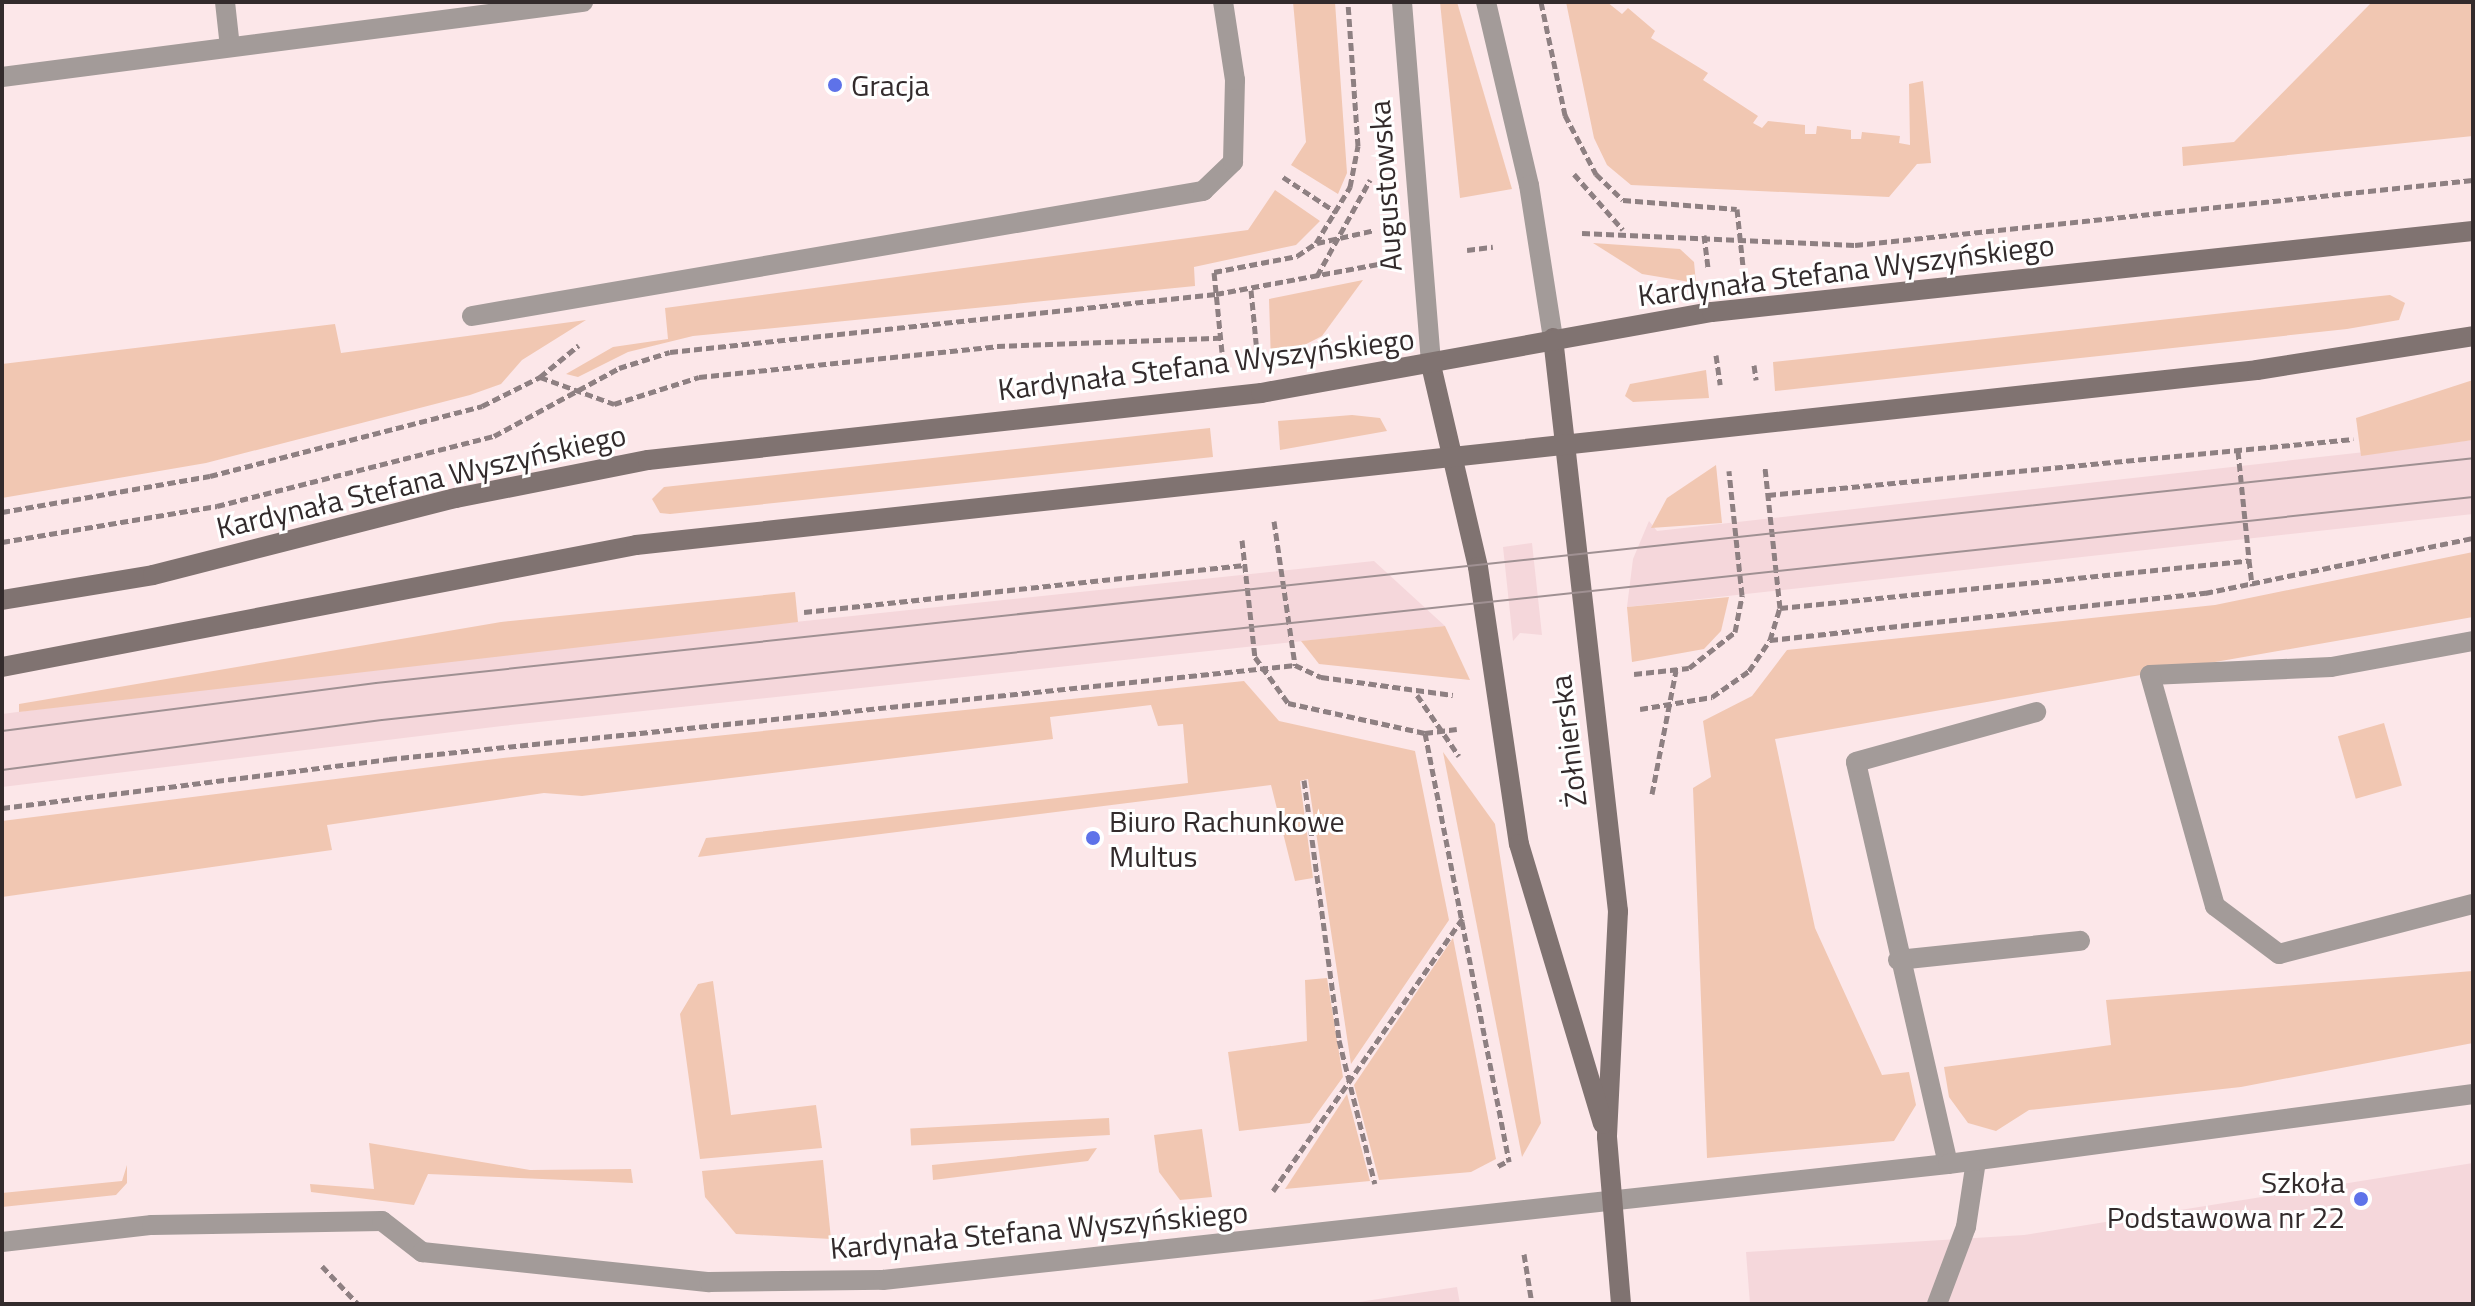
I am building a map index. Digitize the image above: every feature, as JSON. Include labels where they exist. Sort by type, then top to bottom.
[{"type":"main road","name":"Kardynała Stefana Wyszyńskiego","points":[[2,600],[153,575],[456,498],[648,460],[1261,393],[1431,365],[1553,338],[1712,312],[2473,231]]},
{"type":"main road","points":[[2,667],[636,545],[2257,370],[2473,336]]},
{"type":"main road","name":"Żołnierska","points":[[1553,338],[1618,911],[1607,1137],[1621,1304]]},
{"type":"main road","name":"Żołnierska","points":[[1431,365],[1478,567],[1519,844],[1607,1137]]},
{"type":"street","points":[[225,2],[230,47]]},
{"type":"street","points":[[2,77],[583,2]]},
{"type":"street","points":[[472,316],[1203,191],[1233,162],[1235,80],[1223,2]]},
{"type":"street","name":"Augustowska","points":[[1402,2],[1431,365]]},
{"type":"street","points":[[1486,2],[1529,185],[1553,338]]},
{"type":"street","points":[[2473,641],[2331,667],[2150,675],[2215,906],[2279,954],[2473,904]]},
{"type":"street","points":[[1948,1164],[1898,960],[1856,762],[2036,712]]},
{"type":"street","points":[[1898,960],[2080,941]]},
{"type":"street","name":"Kardynała Stefana Wyszyńskiego","points":[[2,1242],[152,1225],[382,1221],[422,1252],[709,1282],[883,1280],[1976,1161],[2473,1094]]},
{"type":"street","points":[[1937,1304],[1966,1227],[1976,1161]]},
{"type":"path","points":[[1316,243],[1350,187],[1358,146],[1348,2]]},
{"type":"path","points":[[1541,2],[1565,115],[1612,193],[1634,203],[1737,209],[1745,279]]},
{"type":"path","points":[[1317,276],[1410,110]]},
{"type":"path","points":[[1283,177],[1336,212]]},
{"type":"path","points":[[1584,233],[1704,235],[1855,245],[2473,180]]},
{"type":"path","points":[[1223,368],[1214,272],[1297,256],[1316,243],[1375,230]]},
{"type":"path","points":[[1704,235],[1709,282]]},
{"type":"path","points":[[2,542],[217,506],[494,436],[578,391],[670,352],[1251,290],[1369,265]]},
{"type":"path","points":[[1251,290],[1258,364]]},
{"type":"path","points":[[540,377],[614,404],[699,377],[997,346],[1220,338]]},
{"type":"path","points":[[2,512],[132,493],[332,446],[482,406],[540,377],[584,342]]},
{"type":"path","points":[[1768,495],[2353,439]]},
{"type":"path","points":[[2238,451],[2252,586]]},
{"type":"path","points":[[1639,709],[1722,692],[1749,671],[1770,640],[1780,608],[1763,455]]},
{"type":"path","points":[[1635,674],[1689,668],[1735,632],[1742,595],[1728,461]]},
{"type":"path","points":[[1276,538],[1295,665]]},
{"type":"path","points":[[1770,640],[2252,586],[2473,538]]},
{"type":"path","points":[[1242,540],[1258,668],[1307,712],[1425,733],[1466,728]]},
{"type":"path","points":[[1780,608],[2249,560]]},
{"type":"path","points":[[804,612],[1244,565]]},
{"type":"path","points":[[2,808],[389,759],[1295,665],[1335,679],[1457,695]]},
{"type":"path","points":[[1425,733],[1464,916],[1509,1164],[1485,1173]]},
{"type":"path","points":[[1304,780],[1349,1080],[1376,1188]]},
{"type":"path","points":[[1283,1198],[1267,1200],[1464,916]]},
{"type":"path","points":[[1361,1190],[1390,1187]]},
{"type":"path","points":[[1524,1252],[1532,1304]]},
{"type":"shaded area","points":[[1293,2],[1335,2],[1347,173],[1338,194],[1291,165],[1306,142]]},
{"type":"shaded area","points":[[1440,2],[1457,2],[1512,189],[1460,198]]},
{"type":"shaded area","points":[[1566,2],[1607,2],[1622,14],[1628,8],[1655,31],[1651,38],[1708,73],[1703,80],[1758,116],[1753,123],[1762,128],[1768,121],[1805,125],[1805,134],[1816,134],[1817,126],[1851,130],[1851,139],[1861,139],[1862,132],[1900,136],[1899,143],[1910,145],[1909,84],[1923,81],[1931,163],[1917,164],[1889,197],[1631,185],[1607,165],[1594,138]]},
{"type":"shaded area","points":[[2372,2],[2473,2],[2473,136],[2183,166],[2182,147],[2234,142]]},
{"type":"shaded area","points":[[1275,190],[1320,221],[1296,245],[1194,267],[1195,286],[693,336],[628,352],[578,377],[566,374],[613,347],[668,339],[665,308],[1248,230]]},
{"type":"shaded area","points":[[1593,243],[1680,249],[1694,262],[1696,283],[1642,274]]},
{"type":"shaded area","points":[[1363,280],[1322,336],[1271,362],[1269,299]]},
{"type":"shaded area","points":[[2390,295],[2405,303],[2399,320],[2347,329],[1775,391],[1773,362]]},
{"type":"shaded area","points":[[586,320],[522,360],[501,384],[470,395],[206,463],[2,498],[2,364],[335,324],[341,353]]},
{"type":"shaded area","points":[[1706,370],[1709,398],[1633,402],[1625,396],[1630,384]]},
{"type":"shaded area","points":[[2473,380],[2473,440],[2361,456],[2356,418]]},
{"type":"shaded area","points":[[1352,415],[1380,418],[1387,431],[1280,450],[1278,421]]},
{"type":"shaded area","points":[[1210,428],[1213,457],[670,514],[660,513],[652,499],[664,487]]},
{"type":"shaded area","points":[[2473,440],[2473,514],[1627,607],[1633,559],[1649,521],[1657,531]]},
{"type":"shaded area","points":[[1716,465],[1722,523],[1651,528],[1667,498]]},
{"type":"shaded area","points":[[1532,543],[1542,635],[1520,633],[1513,641],[1503,547]]},
{"type":"shaded area","points":[[2473,552],[2473,617],[1775,739],[1815,928],[1882,1075],[1909,1072],[1916,1105],[1894,1141],[1707,1158],[1693,788],[1711,777],[1703,721],[1752,696],[1787,650],[2215,605]]},
{"type":"shaded area","points":[[1374,561],[1445,626],[502,726],[2,787],[2,714],[376,666]]},
{"type":"shaded area","points":[[795,592],[798,622],[19,712],[19,704],[501,622]]},
{"type":"shaded area","points":[[1729,597],[1721,631],[1704,649],[1632,662],[1627,607]]},
{"type":"shaded area","points":[[1445,626],[1470,680],[1319,664],[1301,641]]},
{"type":"shaded area","points":[[1244,681],[1279,721],[1415,751],[1449,920],[1351,1064],[1308,779],[1300,781],[1313,878],[1295,881],[1271,785],[698,857],[706,838],[1188,783],[1183,724],[1158,726],[1151,705],[1050,717],[1053,739],[582,796],[544,793],[327,825],[332,850],[2,897],[2,821],[503,758]]},
{"type":"shaded area","points":[[2384,723],[2402,785],[2356,799],[2338,736]]},
{"type":"shaded area","points":[[1443,752],[1495,824],[1541,1123],[1522,1157]]},
{"type":"shaded area","points":[[1453,938],[1496,1159],[1471,1172],[1379,1180],[1354,1085]]},
{"type":"shaded area","points":[[2473,971],[2473,1043],[2241,1087],[2029,1110],[1996,1131],[1968,1123],[1949,1097],[1944,1067],[2111,1045],[2106,1000]]},
{"type":"shaded area","points":[[1327,978],[1343,1077],[1310,1123],[1239,1131],[1228,1052],[1307,1041],[1305,980]]},
{"type":"shaded area","points":[[713,981],[731,1115],[816,1105],[822,1148],[700,1159],[680,1014],[698,984]]},
{"type":"shaded area","points":[[1347,1094],[1370,1181],[1285,1189]]},
{"type":"shaded area","points":[[1109,1118],[1110,1135],[911,1145],[910,1128]]},
{"type":"shaded area","points":[[1202,1129],[1212,1197],[1180,1200],[1159,1172],[1154,1135]]},
{"type":"shaded area","points":[[369,1143],[530,1170],[631,1169],[633,1183],[428,1174],[414,1205],[311,1192],[310,1184],[374,1189]]},
{"type":"shaded area","points":[[1097,1148],[1088,1161],[933,1180],[932,1165]]},
{"type":"shaded area","points":[[823,1160],[831,1239],[736,1234],[705,1197],[702,1171]]},
{"type":"shaded area","name":"Szkoła Podstawowa nr 22","points":[[2473,1163],[2473,1304],[1750,1304],[1746,1252],[2024,1235]]},
{"type":"shaded area","points":[[127,1165],[127,1183],[116,1195],[2,1207],[2,1193],[122,1181]]},
{"type":"shaded area","points":[[1457,1287],[1460,1304],[1346,1304]]},
{"type":"tram line","points":[[2,731],[376,683],[2473,458]]},
{"type":"tram line","points":[[2,770],[382,720],[2473,497]]},
{"type":"place","name":"Gracja","points":[[835,85]]},
{"type":"place","name":"Biuro Rachunkowe Multus","points":[[1093,838]]},
{"type":"place","name":"Szkoła Podstawowa nr 22","points":[[2361,1199]]}]
